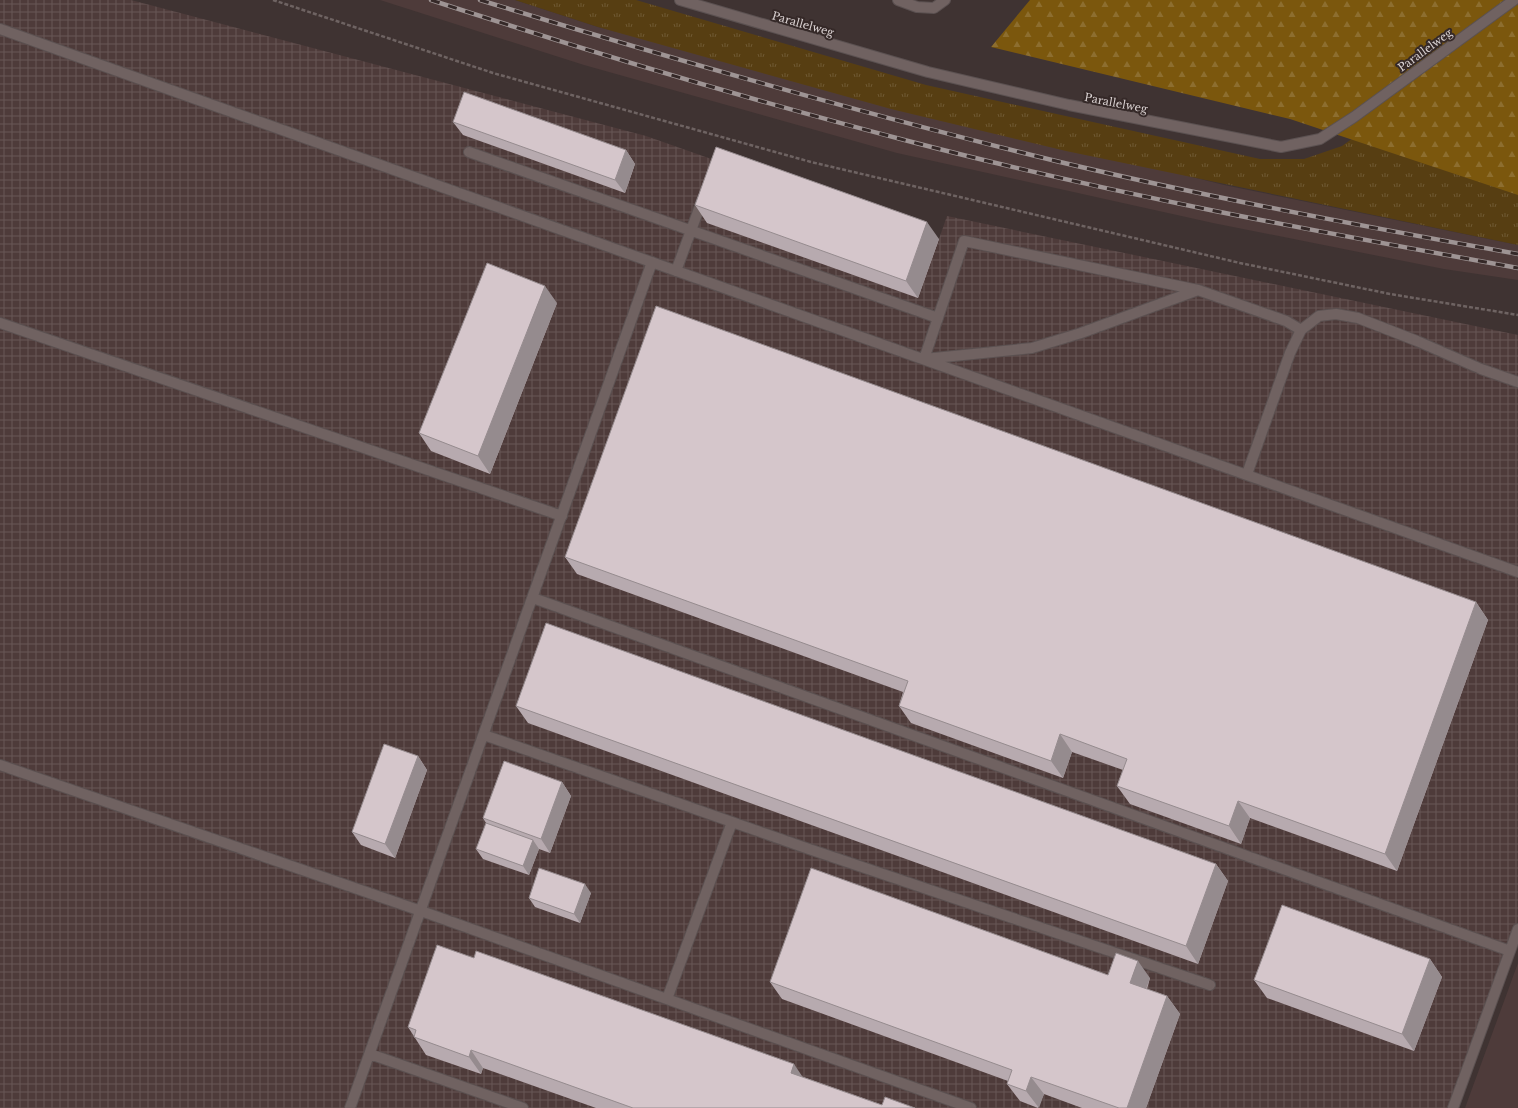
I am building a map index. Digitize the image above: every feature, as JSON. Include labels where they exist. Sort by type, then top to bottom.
[{"type":"street","name":"Parallelweg","points":[[680,0],[928,72],[1069,105],[1281,147],[1320,139],[1354,117],[1514,0]]},
{"type":"street","points":[[898,0],[918,7],[934,8],[945,0]]},
{"type":"street","points":[[0,29],[1518,572]]},
{"type":"street","points":[[469,152],[938,318]]},
{"type":"street","points":[[676,271],[706,189]]},
{"type":"street","points":[[924,359],[964,241],[1198,290],[1286,321],[1301,330]]},
{"type":"street","points":[[350,1108],[652,262]]},
{"type":"street","points":[[924,359],[1032,348],[1081,333],[1198,290]]},
{"type":"street","points":[[1247,474],[1290,353],[1301,330],[1319,316],[1336,314],[1358,318],[1417,341],[1481,369],[1518,382]]},
{"type":"street","points":[[0,323],[562,516]]},
{"type":"street","points":[[533,598],[1510,950]]},
{"type":"street","points":[[484,735],[732,822],[1210,985]]},
{"type":"street","points":[[0,765],[421,911],[970,1108]]},
{"type":"street","points":[[667,999],[732,822]]},
{"type":"street","points":[[1452,1108],[1518,929]]},
{"type":"street","points":[[370,1054],[522,1108]]},
{"type":"path","points":[[273,0],[493,73],[811,162],[1240,263],[1390,294],[1518,315]]},
{"type":"shaded area","points":[[0,0],[131,0],[646,136],[939,239],[947,216],[1518,335],[1518,945],[1453,1108],[0,1108]]},
{"type":"shaded area","points":[[380,0],[515,0],[598,27],[1224,185],[1518,245],[1518,280],[1444,269],[1213,223],[897,153],[584,65]]},
{"type":"shaded area","points":[[1518,963],[1518,1108],[1465,1108]]},
{"type":"green space","points":[[515,0],[636,0],[926,85],[1260,159],[1304,159],[1342,146],[1414,94],[1518,193],[1518,245],[1066,151],[891,109],[598,27]]},
{"type":"green space","points":[[1030,0],[1518,0],[1518,195],[1290,119],[991,47]]},
{"type":"building","points":[[464,92],[626,150],[615,180],[453,122]]},
{"type":"building","points":[[716,147],[927,222],[906,281],[695,205]]},
{"type":"building","points":[[487,263],[545,286],[478,456],[419,433]]},
{"type":"building","points":[[656,306],[1476,602],[1385,854],[1238,801],[1229,826],[1117,786],[1127,759],[1060,734],[1051,761],[899,706],[908,681],[565,557]]},
{"type":"building","points":[[546,623],[1216,864],[1186,946],[516,706]]},
{"type":"building","points":[[384,744],[418,756],[385,844],[352,832]]},
{"type":"building","points":[[504,761],[562,782],[541,839],[483,818]]},
{"type":"building","points":[[486,823],[533,840],[523,866],[476,849]]},
{"type":"building","points":[[539,868],[585,884],[574,914],[529,898]]},
{"type":"building","points":[[811,868],[1108,975],[1116,953],[1138,961],[1130,983],[1167,996],[1127,1108],[1119,1108],[1031,1077],[1026,1091],[1007,1084],[1012,1070],[770,982]]},
{"type":"building","points":[[1282,905],[1430,959],[1402,1034],[1254,980]]},
{"type":"building","points":[[437,945],[474,958],[476,951],[794,1064],[791,1073],[882,1105],[885,1097],[915,1108],[633,1108],[471,1050],[469,1057],[414,1037],[416,1030],[408,1027]]},
{"type":"railway","points":[[431,0],[610,57],[851,126],[987,161],[1214,211],[1518,268]]},
{"type":"railway","points":[[480,0],[768,85],[914,125],[1060,162],[1174,188],[1288,211],[1518,254]]}]
